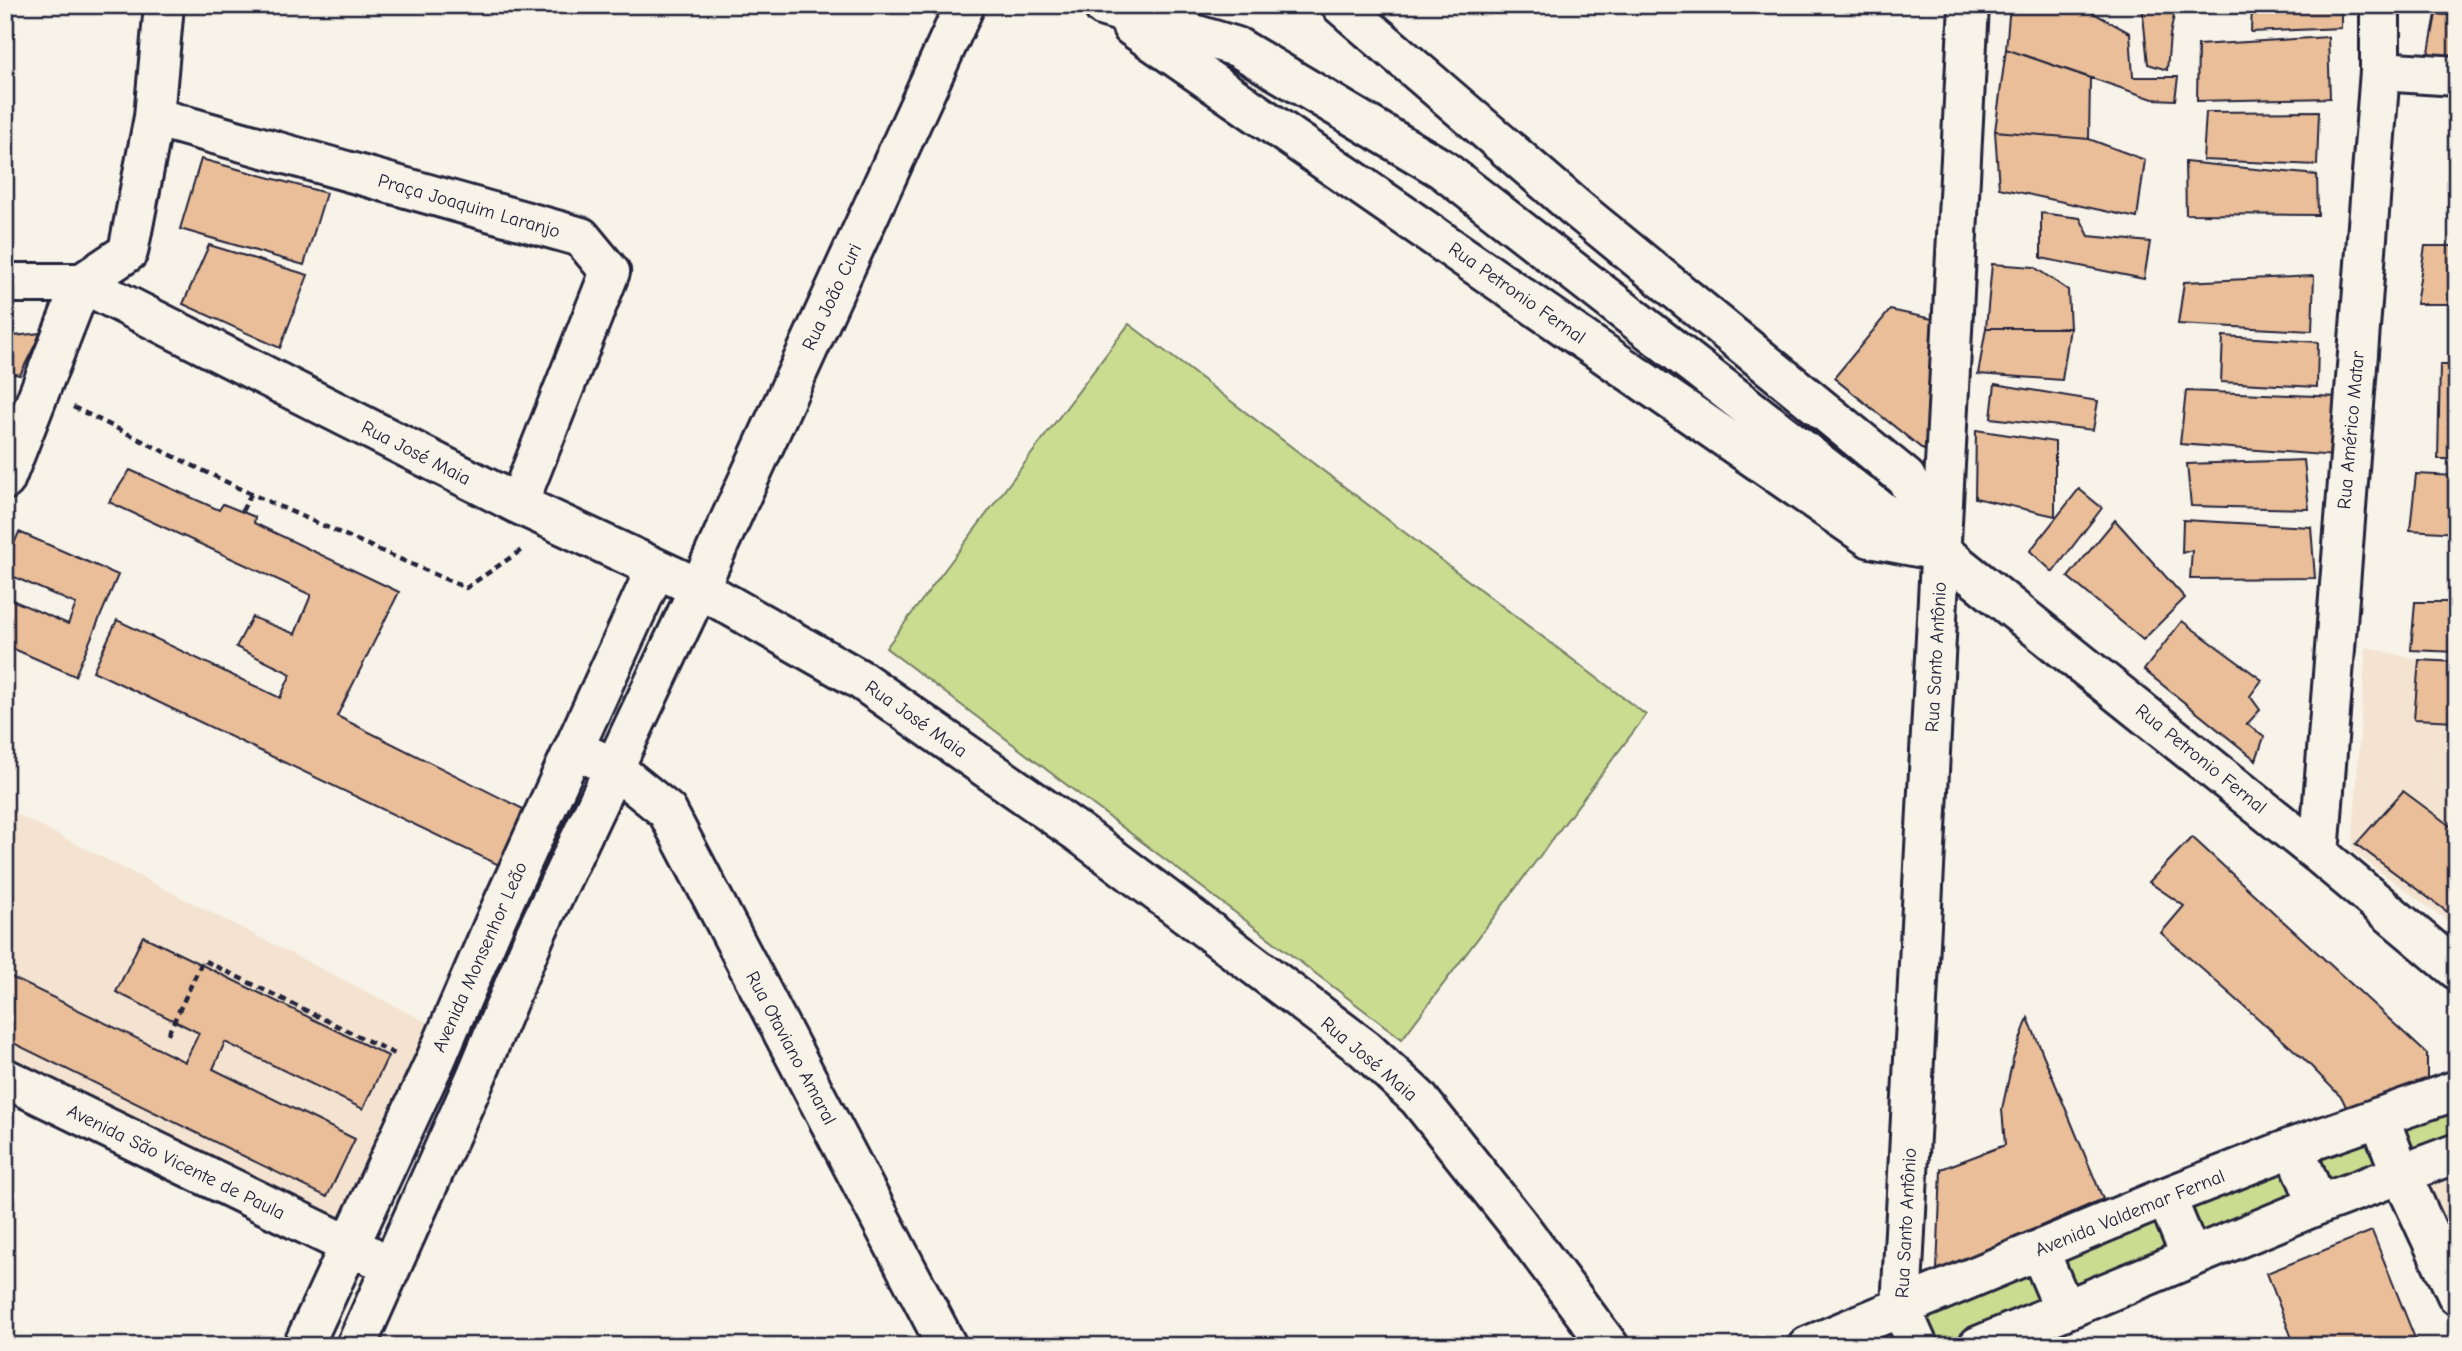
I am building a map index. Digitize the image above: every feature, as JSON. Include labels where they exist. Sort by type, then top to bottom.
[{"type":"street","points":[[5,283],[82,283],[128,252],[153,117],[164,5]]},
{"type":"street","name":"Rua João Curi","points":[[699,588],[965,5]]},
{"type":"street","name":"Rua Petronio Fernal","points":[[1340,5],[1576,208],[1906,478],[1942,552]]},
{"type":"street","name":"Rua Santo Antônio","points":[[1901,1308],[1969,5]]},
{"type":"street","name":"Rua Américo Matar","points":[[2319,854],[2380,71],[2380,5]]},
{"type":"street","name":"Rua Petronio Fernal","points":[[1102,6],[1870,538],[1942,552]]},
{"type":"street","name":"Rua Petronio Fernal","points":[[1102,6],[1237,47],[1442,169],[1885,514],[1942,552],[2319,854],[2457,970]]},
{"type":"street","points":[[2380,71],[2457,76]]},
{"type":"street","name":"Praça Joaquim Laranjo","points":[[153,117],[581,237],[610,272],[518,504]]},
{"type":"street","name":"Rua Petronio Fernal","points":[[1442,169],[1576,208]]},
{"type":"street","points":[[5,480],[82,283]]},
{"type":"street","name":"Rua José Maia","points":[[82,283],[518,504],[699,588],[861,680],[1079,833],[1364,1049],[1418,1098],[1518,1224],[1609,1346]]},
{"type":"street","name":"Avenida Monsenhor Leão","points":[[303,1346],[656,568]]},
{"type":"street","points":[[356,1346],[476,1077],[535,935],[699,588]]},
{"type":"street","name":"Rua Otaviano Amaral","points":[[574,749],[614,769],[667,811],[947,1346]]},
{"type":"street","points":[[497,917],[535,935]]},
{"type":"street","points":[[427,1075],[476,1077]]},
{"type":"street","name":"Avenida São Vicente de Paula","points":[[5,1077],[347,1246],[392,1265]]},
{"type":"street","name":"Avenida Valdemar Fernal","points":[[1817,1344],[2039,1250],[2294,1147],[2457,1090]]},
{"type":"street","points":[[2379,1118],[2435,1169],[2457,1295]]},
{"type":"street","points":[[2294,1147],[2318,1205]]},
{"type":"street","points":[[1978,1346],[2318,1205],[2435,1169]]},
{"type":"street","points":[[2166,1198],[2191,1257]]},
{"type":"street","points":[[2039,1250],[2064,1309]]},
{"type":"street","points":[[1901,1308],[1918,1346]]},
{"type":"path","points":[[41,391],[251,494],[466,588],[559,524]]},
{"type":"path","points":[[243,511],[251,494]]},
{"type":"path","points":[[168,1034],[203,960],[418,1065],[405,1088],[427,1075]]},
{"type":"shaded area","points":[[2366,647],[2419,660],[2457,662],[2457,928],[2352,851]]},
{"type":"shaded area","points":[[5,808],[446,1032],[347,1246],[5,1078]]},
{"type":"shaded area","points":[[2457,1157],[2457,1271],[2410,1175]]},
{"type":"green space","points":[[1129,324],[1646,715],[1402,1039],[886,648]]},
{"type":"green space","points":[[2457,1092],[2457,1152],[2402,1173],[2379,1118]]},
{"type":"green space","points":[[2378,1119],[2401,1174],[2318,1204],[2294,1147]]},
{"type":"green space","points":[[2293,1148],[2317,1204],[2192,1255],[2167,1198]]},
{"type":"green space","points":[[2166,1199],[2190,1256],[2064,1307],[2040,1251]]},
{"type":"green space","points":[[2038,1252],[2062,1308],[1975,1346],[1918,1346],[1903,1308]]},
{"type":"building","points":[[2010,5],[2079,5],[2130,33],[2133,77],[2178,77],[2175,100],[2153,99],[2006,49]]},
{"type":"building","points":[[2142,5],[2176,5],[2167,70],[2148,64]]},
{"type":"building","points":[[2252,5],[2341,5],[2341,28],[2251,32]]},
{"type":"building","points":[[2436,14],[2457,16],[2457,67],[2428,57]]},
{"type":"building","points":[[2328,37],[2330,98],[2197,101],[2198,45]]},
{"type":"building","points":[[2006,49],[2090,78],[2089,139],[1995,131]]},
{"type":"building","points":[[2319,111],[2317,165],[2203,160],[2206,112]]},
{"type":"building","points":[[1995,131],[2089,139],[2145,160],[2137,218],[1999,188]]},
{"type":"building","points":[[201,159],[326,193],[304,265],[180,229]]},
{"type":"building","points":[[2185,162],[2317,175],[2318,215],[2186,214]]},
{"type":"building","points":[[2041,213],[2080,218],[2089,236],[2150,242],[2144,279],[2041,258]]},
{"type":"building","points":[[209,245],[308,275],[280,348],[183,304]]},
{"type":"building","points":[[2425,246],[2457,246],[2457,304],[2416,304]]},
{"type":"building","points":[[1992,264],[2034,267],[2068,290],[2070,328],[1986,328]]},
{"type":"building","points":[[2314,276],[2312,331],[2178,324],[2184,282]]},
{"type":"building","points":[[1890,310],[1942,321],[1935,439],[1925,451],[1834,378]]},
{"type":"building","points":[[1986,328],[2070,328],[2062,380],[1978,374]]},
{"type":"building","points":[[41,333],[20,375],[5,372],[5,337]]},
{"type":"building","points":[[2223,336],[2318,342],[2317,387],[2221,382]]},
{"type":"building","points":[[2440,365],[2457,365],[2457,459],[2438,459]]},
{"type":"building","points":[[1995,384],[2098,401],[2093,430],[1991,418]]},
{"type":"building","points":[[2186,391],[2340,397],[2335,456],[2180,444]]},
{"type":"building","points":[[1976,430],[2055,442],[2055,516],[1975,498]]},
{"type":"building","points":[[2304,460],[2309,509],[2191,506],[2187,464]]},
{"type":"building","points":[[130,470],[219,510],[223,504],[255,517],[254,523],[399,592],[337,716],[525,810],[499,865],[93,671],[117,620],[280,698],[291,674],[236,647],[252,617],[295,634],[311,595],[109,502]]},
{"type":"building","points":[[2416,474],[2457,476],[2457,533],[2410,530]]},
{"type":"building","points":[[2079,489],[2102,508],[2053,572],[2030,551]]},
{"type":"building","points":[[2115,520],[2185,598],[2143,640],[2068,577]]},
{"type":"building","points":[[2183,520],[2311,527],[2315,578],[2190,579],[2192,550],[2182,553]]},
{"type":"building","points":[[19,532],[118,575],[75,676],[5,645],[5,597],[68,624],[76,604],[5,573],[5,565]]},
{"type":"building","points":[[2415,602],[2457,602],[2457,652],[2411,650]]},
{"type":"building","points":[[2182,621],[2262,680],[2250,696],[2260,710],[2247,724],[2264,737],[2256,760],[2144,670]]},
{"type":"building","points":[[2419,660],[2457,662],[2457,721],[2414,719]]},
{"type":"building","points":[[2403,791],[2457,831],[2457,919],[2356,844]]},
{"type":"building","points":[[2192,837],[2427,1054],[2427,1089],[2352,1120],[2342,1098],[2303,1058],[2161,933],[2184,906],[2149,882]]},
{"type":"building","points":[[143,936],[388,1056],[363,1109],[225,1042],[213,1069],[355,1139],[327,1197],[5,1039],[5,974],[185,1062],[199,1033],[116,992]]},
{"type":"building","points":[[2028,1018],[2103,1199],[1937,1271],[1941,1169],[2005,1145],[2002,1109],[2013,1059]]},
{"type":"building","points":[[2372,1231],[2418,1346],[2295,1346],[2267,1273]]}]
